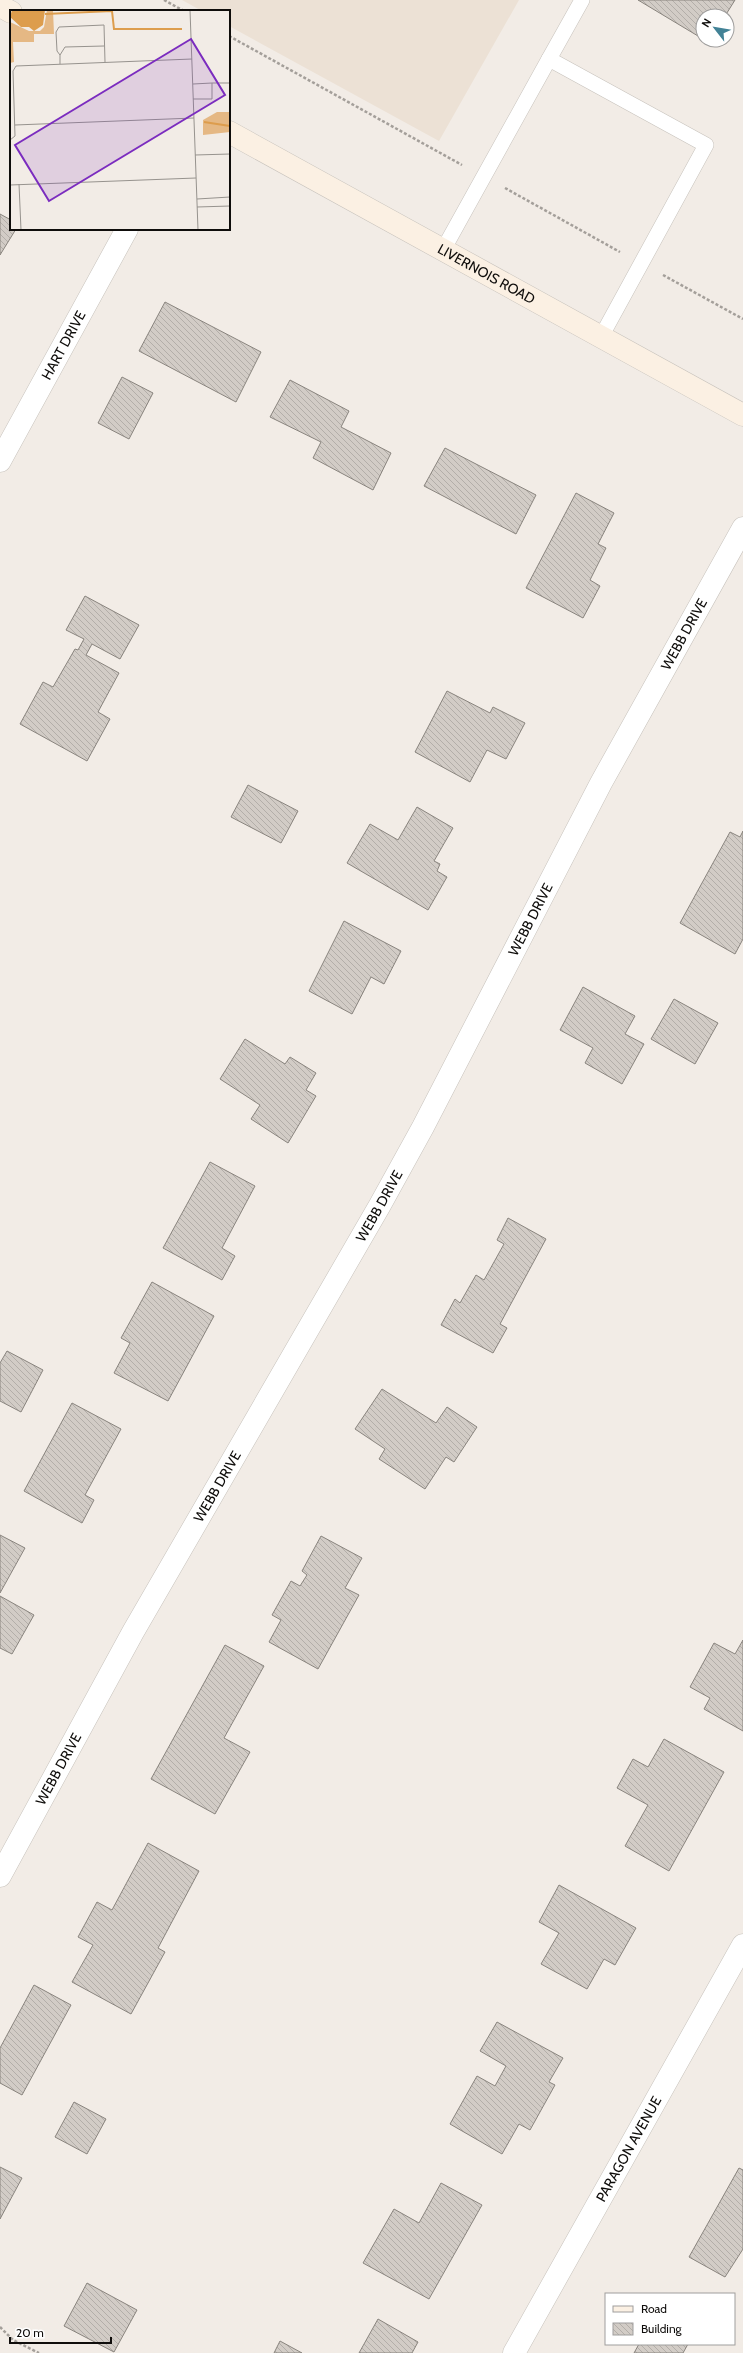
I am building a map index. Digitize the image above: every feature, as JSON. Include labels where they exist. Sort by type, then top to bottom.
[{"type":"main road","points":[[0,6],[10,11]]},
{"type":"main road","name":"LIVERNOIS ROAD","points":[[230,133],[743,415]]},
{"type":"street","name":"HART DRIVE","points":[[0,461],[127,230]]},
{"type":"street","name":"WEBB DRIVE","points":[[0,1876],[133,1632],[384,1198],[423,1127],[601,783],[743,528]]},
{"type":"street","name":"PARAGON AVENUE","points":[[514,2353],[743,1945]]},
{"type":"lane","points":[[443,250],[582,0]]},
{"type":"lane","points":[[549,59],[706,145],[601,337]]},
{"type":"path","points":[[164,0],[182,10]]},
{"type":"path","points":[[0,2327],[13,2340],[38,2353]]},
{"type":"shaded area","points":[[182,0],[519,0],[439,141],[230,27],[230,10],[200,10]]},
{"type":"building","points":[[638,0],[735,0],[730,8],[695,8],[695,34]]},
{"type":"building","points":[[0,214],[10,219],[10,230],[15,230],[0,255]]},
{"type":"building","points":[[165,302],[261,352],[236,402],[139,351]]},
{"type":"building","points":[[122,377],[153,393],[129,439],[98,423]]},
{"type":"building","points":[[290,380],[349,411],[341,427],[391,453],[373,490],[313,458],[321,442],[270,417]]},
{"type":"building","points":[[445,448],[536,495],[516,534],[424,486]]},
{"type":"building","points":[[576,493],[614,513],[598,544],[606,548],[590,580],[600,586],[583,618],[526,588]]},
{"type":"building","points":[[85,596],[139,625],[120,659],[92,644],[86,655],[119,673],[98,712],[110,719],[87,761],[20,724],[43,682],[53,687],[75,649],[78,650],[84,639],[66,630]]},
{"type":"building","points":[[447,691],[490,713],[493,707],[525,723],[506,759],[487,750],[470,782],[415,752]]},
{"type":"building","points":[[248,785],[298,811],[281,843],[231,817]]},
{"type":"building","points":[[417,807],[453,828],[434,861],[440,864],[437,871],[447,877],[428,910],[347,863],[370,824],[398,840]]},
{"type":"building","points":[[743,831],[743,939],[735,954],[680,923],[730,832],[740,837]]},
{"type":"building","points":[[344,921],[401,951],[384,984],[371,977],[352,1014],[309,991]]},
{"type":"building","points":[[583,987],[635,1016],[625,1034],[644,1044],[622,1084],[585,1063],[593,1048],[560,1030]]},
{"type":"building","points":[[674,999],[718,1023],[695,1064],[651,1039]]},
{"type":"building","points":[[245,1039],[285,1064],[290,1057],[316,1073],[306,1090],[316,1096],[288,1143],[251,1119],[260,1105],[220,1079]]},
{"type":"building","points":[[210,1162],[255,1186],[222,1248],[235,1256],[222,1280],[163,1248]]},
{"type":"building","points":[[508,1218],[546,1239],[500,1324],[507,1328],[493,1353],[441,1325],[455,1299],[460,1303],[476,1275],[484,1280],[504,1244],[497,1240]]},
{"type":"building","points":[[152,1282],[214,1316],[168,1401],[114,1373],[130,1343],[121,1338]]},
{"type":"building","points":[[7,1351],[43,1370],[21,1412],[0,1401],[0,1363]]},
{"type":"building","points":[[382,1389],[436,1423],[447,1407],[477,1427],[454,1462],[446,1457],[425,1489],[379,1459],[385,1449],[355,1429]]},
{"type":"building","points":[[72,1403],[121,1429],[85,1495],[94,1500],[82,1523],[24,1491]]},
{"type":"building","points":[[0,1535],[25,1548],[0,1593]]},
{"type":"building","points":[[321,1536],[362,1558],[345,1588],[359,1595],[318,1669],[269,1642],[281,1620],[272,1615],[291,1581],[300,1586],[307,1575],[302,1571]]},
{"type":"building","points":[[0,1596],[34,1615],[12,1654],[0,1648]]},
{"type":"building","points":[[743,1640],[743,1731],[704,1709],[710,1698],[690,1687],[714,1643],[735,1654]]},
{"type":"building","points":[[225,1645],[264,1666],[224,1738],[250,1752],[215,1814],[151,1779]]},
{"type":"building","points":[[664,1739],[724,1772],[669,1871],[625,1846],[648,1805],[617,1788],[633,1759],[648,1767]]},
{"type":"building","points":[[148,1843],[199,1871],[158,1948],[165,1952],[131,2014],[72,1982],[93,1945],[78,1937],[97,1902],[112,1910]]},
{"type":"building","points":[[559,1885],[636,1928],[615,1965],[604,1959],[587,1989],[541,1964],[559,1933],[539,1922]]},
{"type":"building","points":[[34,1985],[71,2005],[22,2095],[0,2083],[0,2048]]},
{"type":"building","points":[[497,2022],[563,2058],[549,2082],[555,2085],[530,2130],[519,2124],[502,2154],[450,2124],[477,2076],[495,2086],[506,2066],[480,2051]]},
{"type":"building","points":[[74,2102],[106,2119],[87,2154],[55,2137]]},
{"type":"building","points":[[0,2167],[22,2178],[0,2219]]},
{"type":"building","points":[[739,2168],[743,2170],[743,2249],[725,2277],[689,2257]]},
{"type":"building","points":[[441,2183],[482,2205],[429,2299],[363,2263],[394,2209],[419,2223]]},
{"type":"building","points":[[87,2283],[137,2310],[114,2352],[64,2326]]},
{"type":"building","points":[[378,2319],[418,2342],[412,2353],[359,2353]]},
{"type":"building","points":[[280,2341],[302,2353],[274,2353]]},
{"type":"building","points":[[638,2345],[687,2345],[683,2353],[634,2353]]}]
